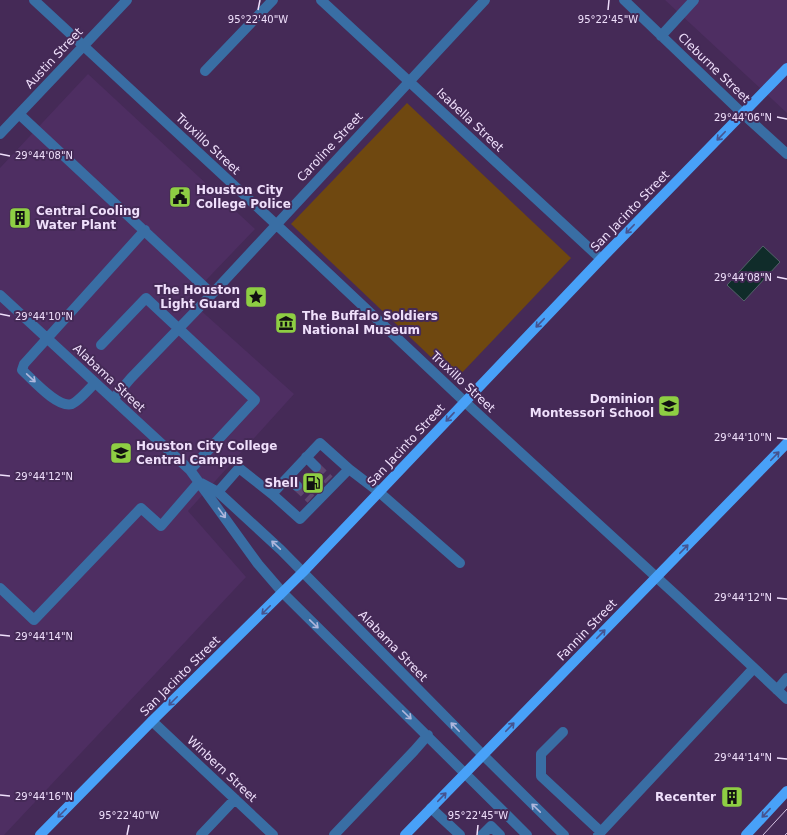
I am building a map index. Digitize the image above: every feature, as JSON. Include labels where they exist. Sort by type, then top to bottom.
[{"type":"main road","name":"San Jacinto Street","points":[[40,835],[152,721],[304,572],[601,259],[787,68]]},
{"type":"main road","name":"Fannin Street","points":[[405,835],[787,443]]},
{"type":"main road","points":[[746,835],[787,791]]},
{"type":"street","name":"Truxillo Street","points":[[34,0],[465,402],[657,577],[787,699]]},
{"type":"street","name":"Austin Street","points":[[0,134],[127,0]]},
{"type":"street","points":[[205,71],[273,0]]},
{"type":"street","name":"Isabella Street","points":[[321,0],[601,259]]},
{"type":"street","name":"Caroline Street","points":[[113,399],[485,0]]},
{"type":"street","name":"Cleburne Street","points":[[624,0],[787,154]]},
{"type":"street","points":[[661,36],[694,0]]},
{"type":"street","points":[[19,114],[212,294]]},
{"type":"street","points":[[95,383],[73,404],[67,404],[52,398],[22,370],[24,364],[145,230]]},
{"type":"street","name":"Alabama Street","points":[[0,295],[190,470],[258,564],[283,593],[428,735],[527,835]]},
{"type":"street","points":[[101,345],[146,298],[255,400],[190,470]]},
{"type":"street","points":[[272,494],[320,443],[460,563]]},
{"type":"street","points":[[306,457],[316,466]]},
{"type":"street","points":[[218,492],[238,468],[300,518],[313,501],[331,482],[349,469]]},
{"type":"street","points":[[287,478],[297,486]]},
{"type":"street","points":[[0,588],[34,620],[141,508],[161,526],[199,482]]},
{"type":"street","name":"Alabama Street","points":[[199,482],[218,492],[304,572],[482,755],[564,835]]},
{"type":"street","points":[[563,732],[541,754],[541,776],[599,834],[754,668]]},
{"type":"street","points":[[777,690],[787,678]]},
{"type":"street","name":"Winbern Street","points":[[152,721],[273,835]]},
{"type":"street","points":[[334,835],[428,735]]},
{"type":"street","points":[[200,835],[235,799]]},
{"type":"street","points":[[431,808],[460,835]]},
{"type":"street","points":[[482,835],[491,826],[500,835]]},
{"type":"shaded area","points":[[665,0],[787,0],[787,113]]},
{"type":"shaded area","name":"Houston City College Central Campus","points":[[88,74],[255,229],[188,299],[294,394],[188,511],[246,577],[4,835],[0,835],[0,168]]},
{"type":"shaded area","points":[[407,103],[571,258],[455,380],[291,224]]},
{"type":"shaded area","points":[[763,246],[780,262],[744,301],[727,285]]},
{"type":"tunnel","points":[[316,467],[329,480]]},
{"type":"tunnel","points":[[297,486],[311,499]]},
{"type":"tram line","points":[[763,835],[787,809]]},
{"type":"place","name":"Houston City College Police","points":[[180,197]]},
{"type":"place","name":"Central Cooling Water Plant","points":[[20,218]]},
{"type":"place","name":"The Houston Light Guard","points":[[256,297]]},
{"type":"place","name":"The Buffalo Soldiers National Museum","points":[[286,323]]},
{"type":"place","name":"Dominion Montessori School","points":[[669,406]]},
{"type":"place","name":"Houston City College Central Campus","points":[[121,453]]},
{"type":"place","name":"Shell","points":[[313,483]]},
{"type":"place","name":"Recenter","points":[[732,797]]}]
